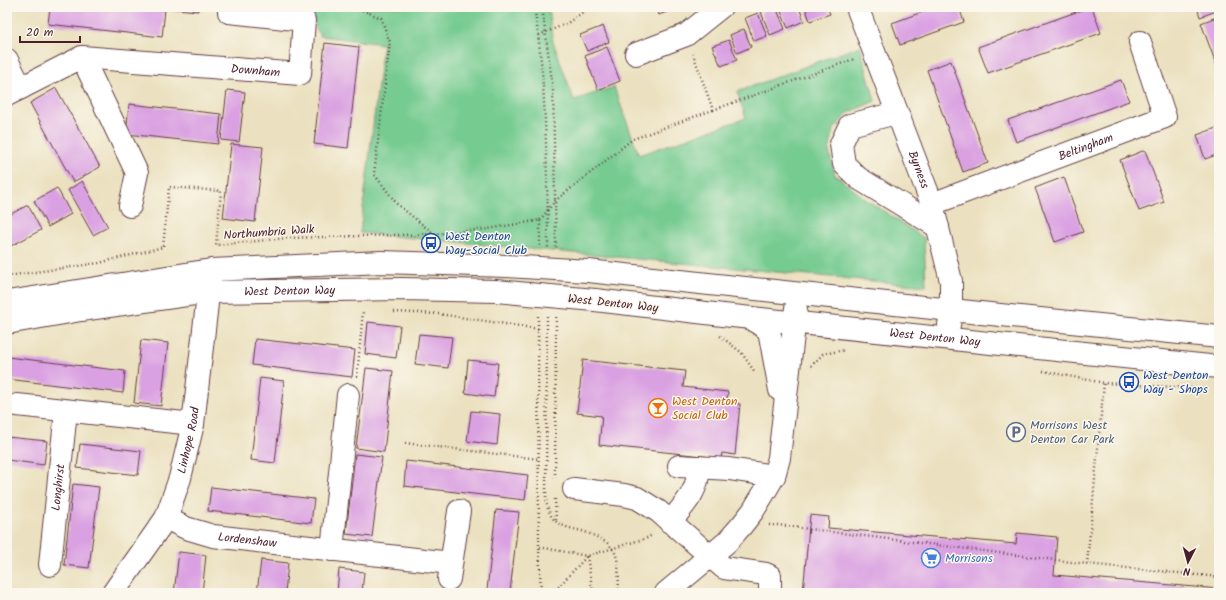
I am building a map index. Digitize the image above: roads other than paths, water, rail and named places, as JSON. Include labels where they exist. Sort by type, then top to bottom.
[{"type":"street","points":[[636,54],[686,35],[721,7]]},
{"type":"street","name":"Byrness","points":[[857,7],[896,113],[932,204],[951,281],[951,310],[947,339]]},
{"type":"street","name":"Downham","points":[[82,57],[300,74],[304,20],[229,12]]},
{"type":"street","name":"Beltingham","points":[[932,204],[1165,117],[1140,42]]},
{"type":"street","points":[[7,60],[14,91],[82,57],[136,173],[130,206]]},
{"type":"street","points":[[896,113],[850,125],[842,144],[844,164],[858,178],[938,227]]},
{"type":"street","name":"West Denton Way","points":[[7,302],[210,270],[381,262],[507,266],[588,271],[1219,337]]},
{"type":"street","name":"Linhope Road","points":[[113,593],[166,518],[180,478],[193,424],[210,270]]},
{"type":"street","name":"West Denton Way","points":[[7,324],[82,310],[208,292],[402,289],[496,291],[533,301],[595,300],[795,323],[1219,367]]},
{"type":"street","points":[[666,593],[727,542],[753,511],[774,476],[779,458],[784,415],[784,383],[795,323],[798,294]]},
{"type":"street","points":[[750,318],[769,330],[784,383]]},
{"type":"street","points":[[332,550],[348,395]]},
{"type":"street","points":[[17,405],[193,424]]},
{"type":"street","name":"Longhirst","points":[[50,565],[66,410]]},
{"type":"street","points":[[670,522],[691,497],[699,477],[689,467],[774,476]]},
{"type":"street","points":[[562,490],[624,495],[636,498],[658,511],[724,568],[766,574],[770,576],[770,593]]},
{"type":"street","name":"Lordenshaw","points":[[166,518],[186,528],[213,536],[332,550],[450,571],[458,511]]},
{"type":"place","name":"West Denton Way-Social Club","points":[[431,243]]},
{"type":"place","name":"West Denton Way - Shops","points":[[1129,382]]},
{"type":"place","name":"West Denton Social Club","points":[[658,408]]},
{"type":"place","name":"Morrisons West Denton Car Park","points":[[1016,432]]},
{"type":"place","name":"Morrisons","points":[[931,558]]}]
